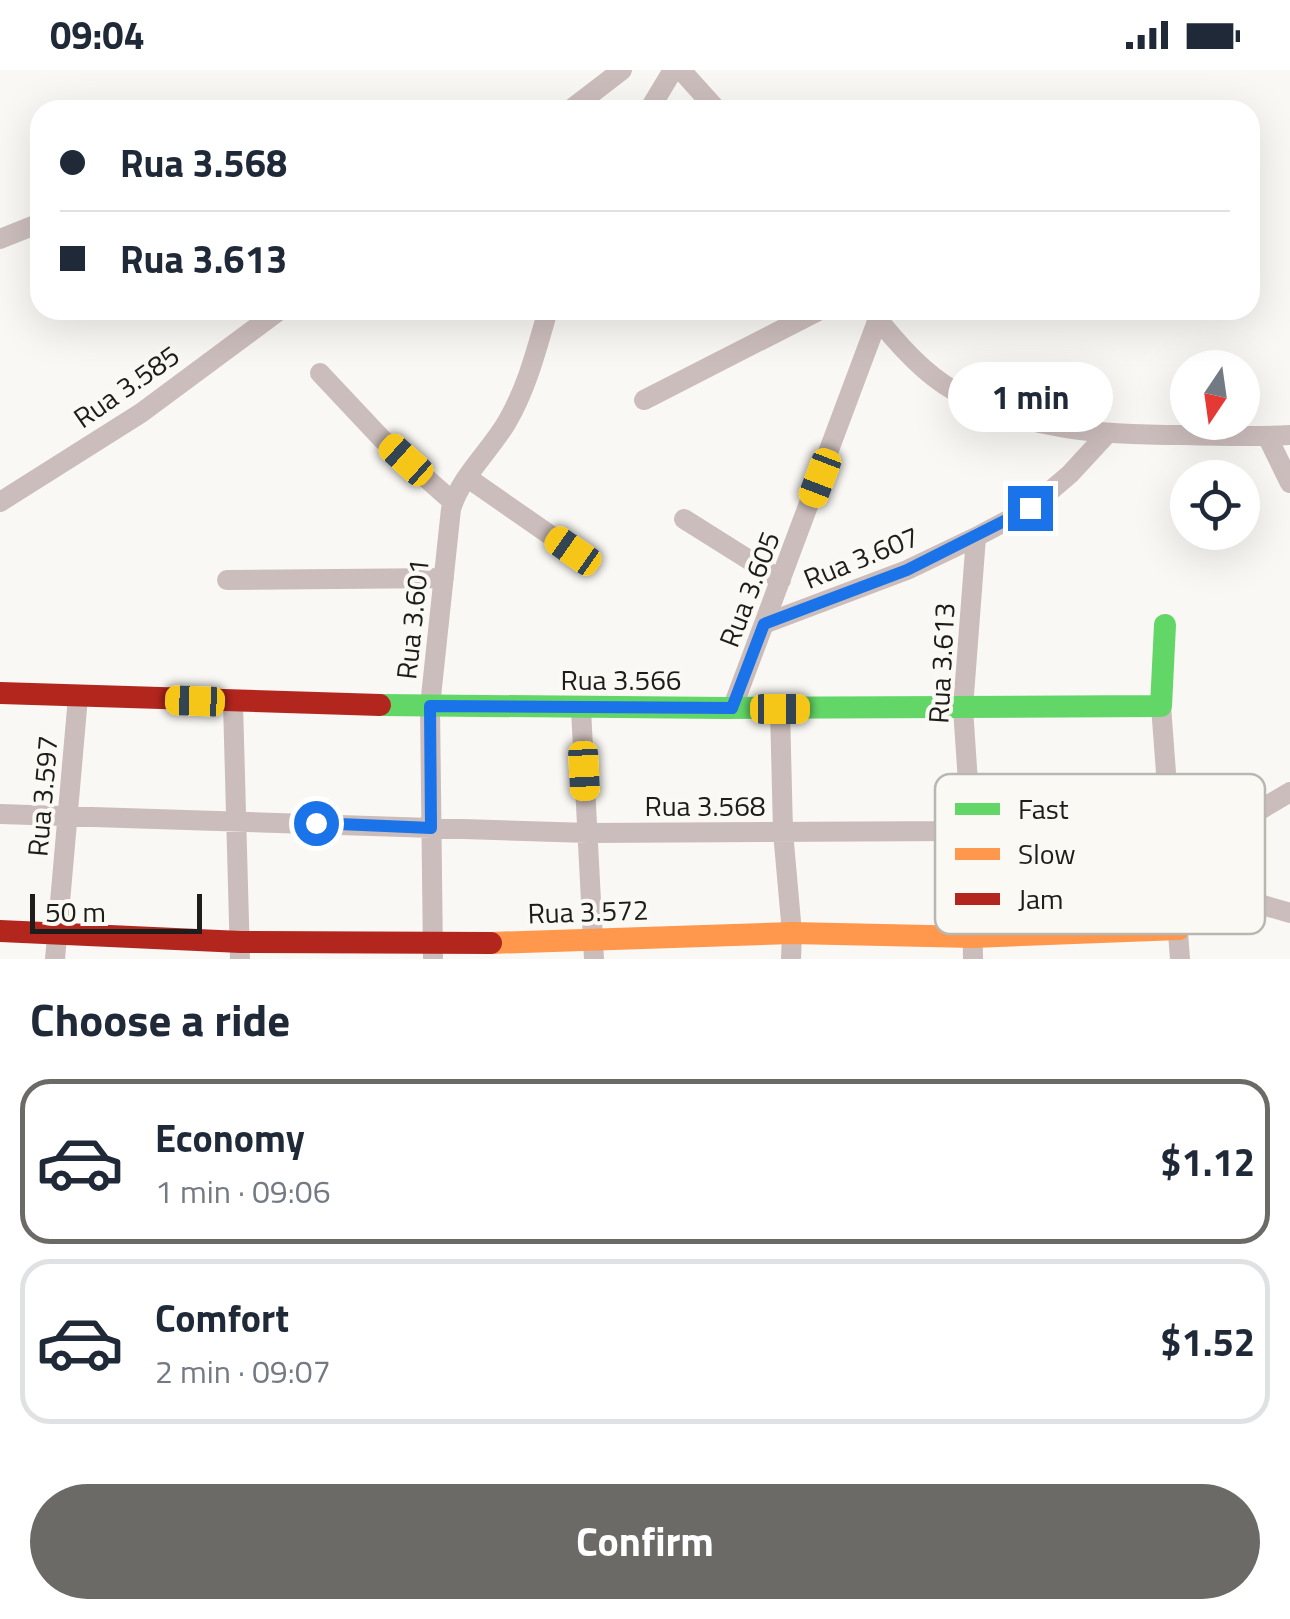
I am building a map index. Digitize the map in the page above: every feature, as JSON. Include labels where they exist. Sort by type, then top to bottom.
[{"type":"street","points":[[583,100],[622,70]]},
{"type":"street","points":[[655,100],[673,70]]},
{"type":"street","points":[[681,70],[708,100]]},
{"type":"street","points":[[0,239],[30,227]]},
{"type":"street","name":"Rua 3.585","points":[[0,502],[141,413],[267,320]]},
{"type":"street","name":"Rua 3.601","points":[[433,952],[430,706],[453,502],[514,407],[545,320]]},
{"type":"street","points":[[644,400],[800,320]]},
{"type":"street","name":"Rua 3.605","points":[[732,708],[782,580],[873,320]]},
{"type":"street","points":[[879,320],[912,358],[950,389],[998,410],[1064,430],[1106,435],[1290,434]]},
{"type":"street","points":[[320,372],[382,438],[453,502]]},
{"type":"street","points":[[976,536],[1030,508],[1070,474],[1106,435]]},
{"type":"street","points":[[1267,436],[1290,483]]},
{"type":"street","points":[[468,478],[573,551]]},
{"type":"street","points":[[684,518],[782,580]]},
{"type":"street","name":"Rua 3.607","points":[[764,624],[907,570],[976,536]]},
{"type":"street","name":"Rua 3.613","points":[[967,774],[963,708],[976,536]]},
{"type":"street","points":[[227,580],[444,578]]},
{"type":"street","points":[[1165,625],[1161,706],[1166,774]]},
{"type":"street","name":"Rua 3.566","points":[[0,693],[581,709],[1161,706]]},
{"type":"street","name":"Rua 3.597","points":[[55,959],[78,697]]},
{"type":"street","points":[[234,702],[240,951]]},
{"type":"street","points":[[581,709],[593,950]]},
{"type":"street","points":[[780,709],[791,959]]},
{"type":"street","points":[[1265,807],[1290,792]]},
{"type":"street","name":"Rua 3.568","points":[[0,814],[588,833],[935,831]]},
{"type":"street","points":[[1265,906],[1290,913]]},
{"type":"street","name":"Rua 3.572","points":[[0,932],[240,951],[433,952],[593,950],[792,933],[973,948],[1125,934]]},
{"type":"street","points":[[1179,934],[1180,959]]},
{"type":"traffic: fast","points":[[380,705],[1161,706],[1165,625]]},
{"type":"traffic: slow","points":[[491,943],[792,933],[973,937],[1050,934]]},
{"type":"traffic: jam","points":[[0,693],[380,705]]},
{"type":"traffic: jam","points":[[0,931],[241,942],[491,943]]},
{"type":"route","points":[[316,823],[431,828],[430,706],[732,708],[764,624],[907,570],[1030,508]]}]
